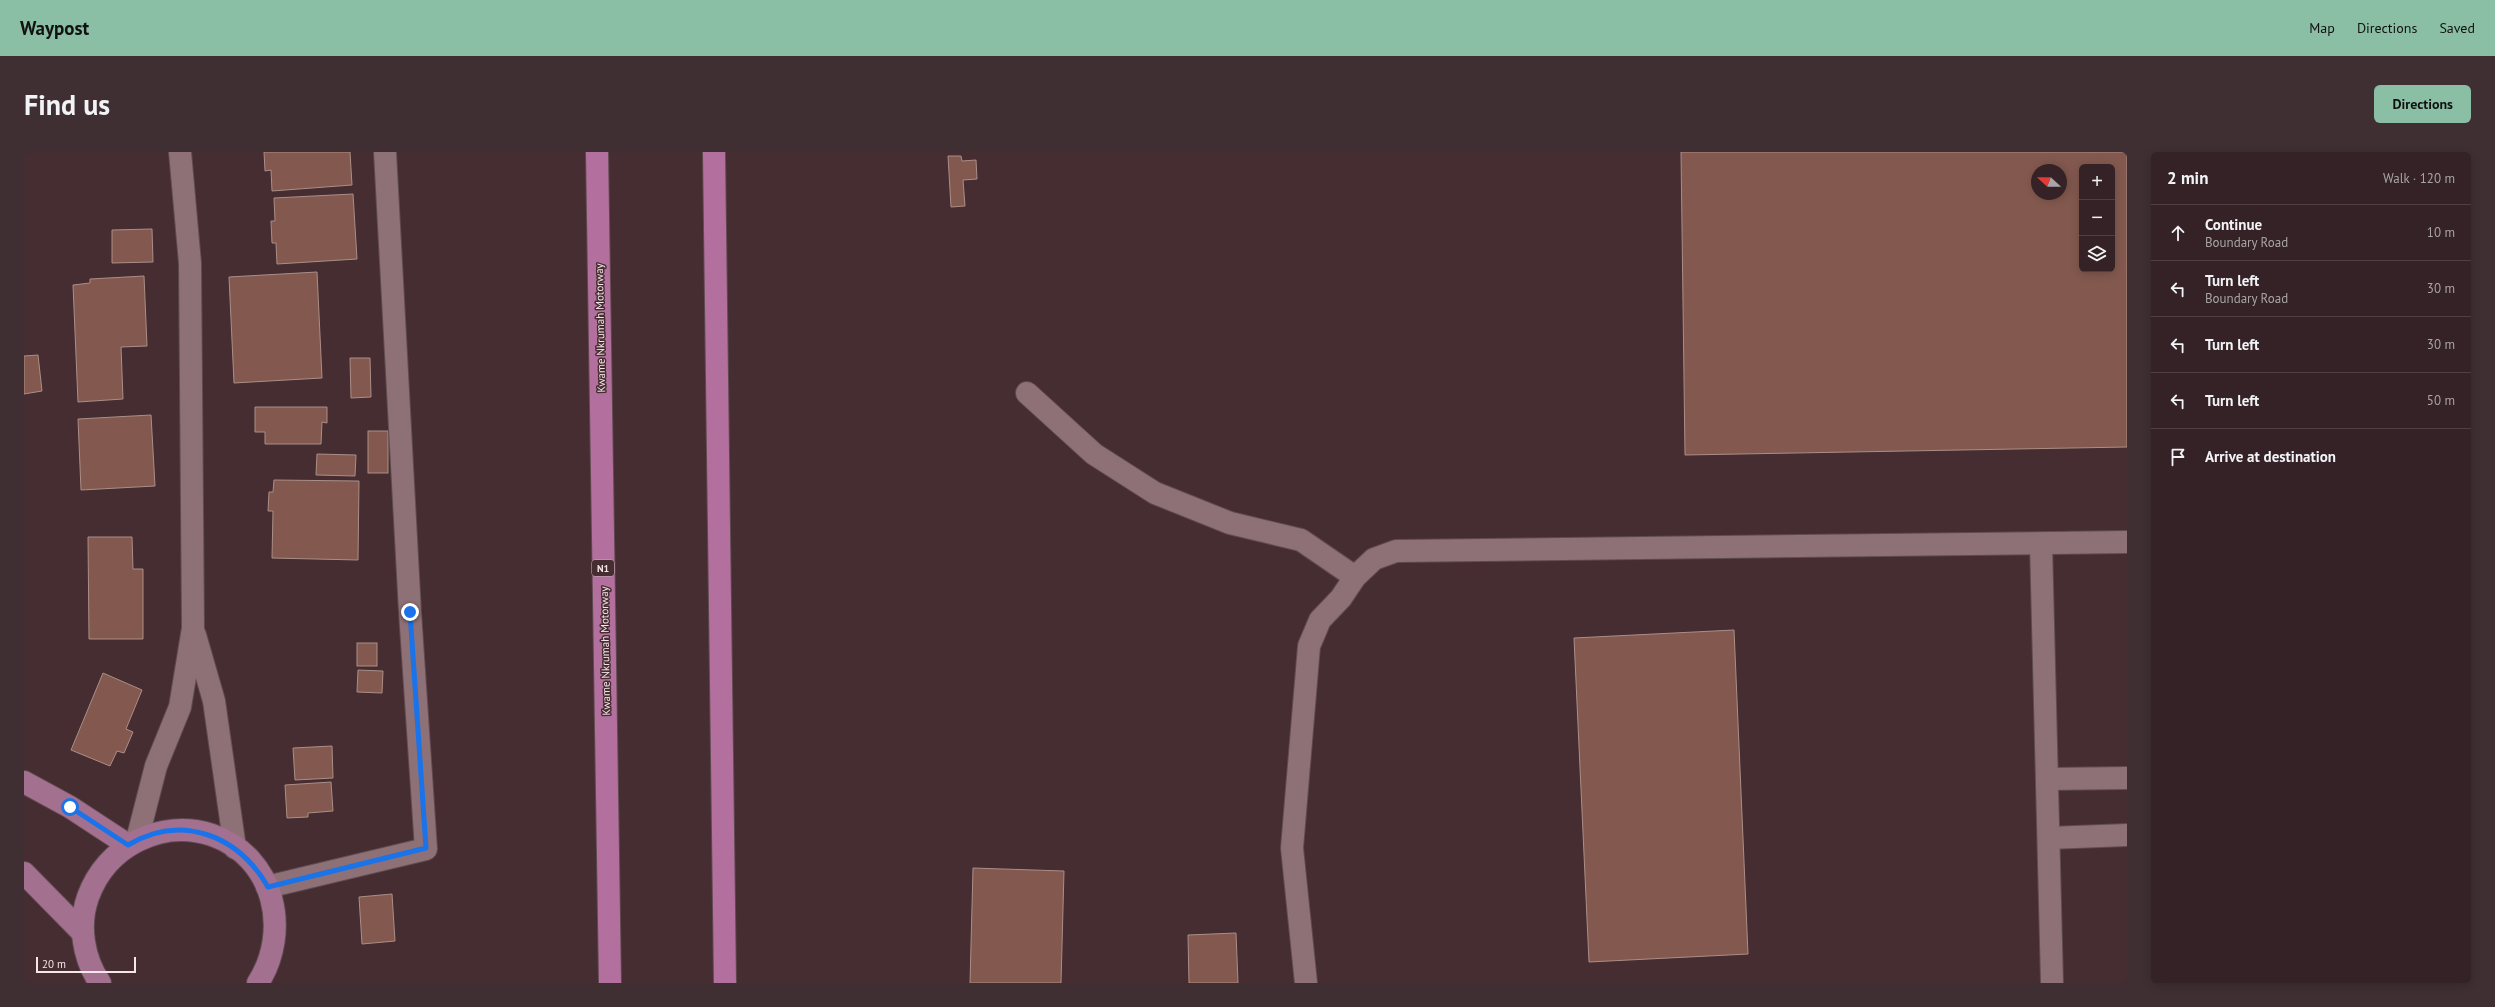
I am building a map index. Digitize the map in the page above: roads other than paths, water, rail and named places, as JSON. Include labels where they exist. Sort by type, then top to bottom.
[{"type":"highway","name":"Kwame Nkrumah Motorway","points":[[597,152],[610,983]]},
{"type":"highway","points":[[714,152],[725,983]]},
{"type":"main road","points":[[24,782],[132,842]]},
{"type":"main road","points":[[100,983],[86,954],[82,932],[84,906],[93,882],[108,862],[132,842],[161,832],[187,830],[212,835],[235,848],[255,867],[268,887],[274,907],[276,928],[267,969],[258,983]]},
{"type":"main road","points":[[24,873],[82,932]]},
{"type":"street","points":[[132,842],[156,766],[180,706],[194,628],[190,263],[180,152]]},
{"type":"street","points":[[268,887],[426,848],[410,612],[385,152]]},
{"type":"street","points":[[1027,393],[1094,454],[1154,493],[1230,523],[1301,540],[1355,577]]},
{"type":"street","points":[[1306,983],[1292,848],[1309,646],[1320,620],[1341,598],[1355,577],[1374,559],[1396,551],[2127,542]]},
{"type":"street","points":[[2040,544],[2052,983]]},
{"type":"street","points":[[194,628],[214,701],[235,848]]},
{"type":"street","points":[[2047,779],[2127,778]]},
{"type":"street","points":[[2049,838],[2127,835]]}]
